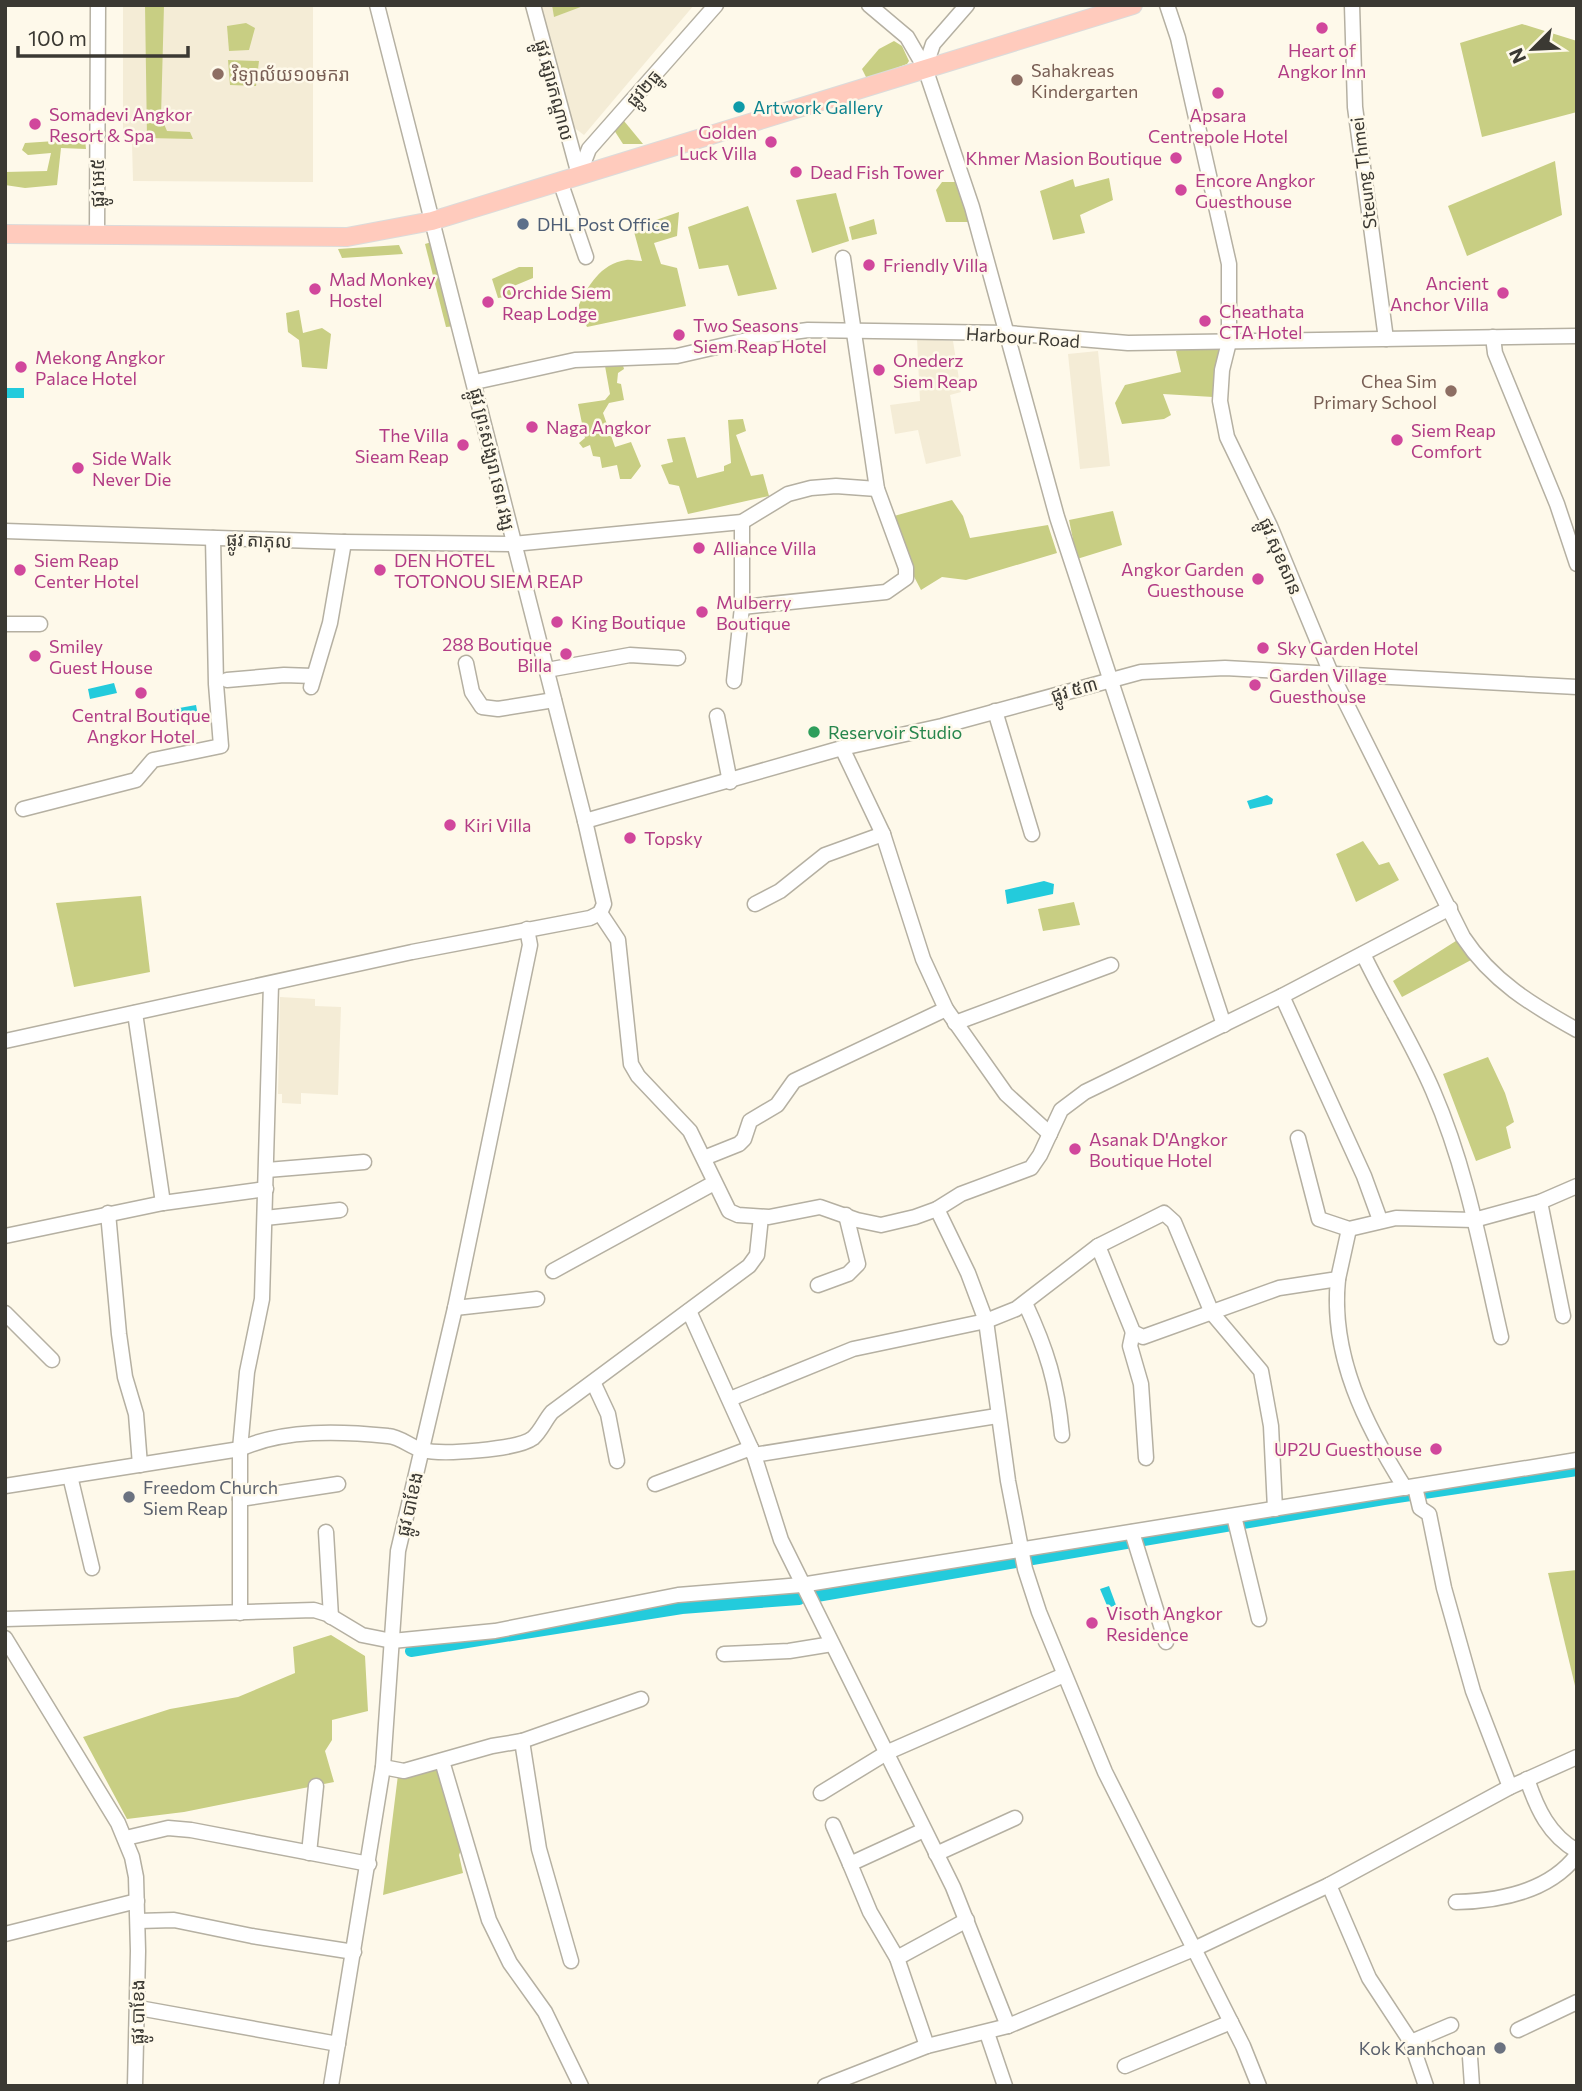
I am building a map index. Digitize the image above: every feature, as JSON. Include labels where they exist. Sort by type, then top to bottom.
[{"type":"main road","points":[[5,234],[347,237],[432,221],[1123,7]]},
{"type":"street","name":"ផ្លូវ អេ៥","points":[[97,235],[98,5]]},
{"type":"street","name":"ផ្លូវ ព្រះសង្ឃរា ទេព វង្ស","points":[[377,5],[585,821],[604,904],[600,913]]},
{"type":"street","name":"ផ្លូវ ផ្សារកណ្តាល","points":[[533,5],[579,175]]},
{"type":"street","name":"ផ្លូវ២ធ្នូ","points":[[579,175],[589,149],[716,5]]},
{"type":"street","points":[[869,5],[906,37],[925,68],[972,207],[1056,517],[1224,1025]]},
{"type":"street","points":[[925,68],[933,44],[967,5]]},
{"type":"street","name":"ផ្លូវ សុខសាន","points":[[1167,5],[1178,38],[1229,264],[1229,342],[1222,370],[1220,401],[1227,437],[1270,526],[1330,671],[1472,952],[1516,995],[1577,1030]]},
{"type":"street","name":"Steung Thmei","points":[[1352,5],[1356,121],[1386,339]]},
{"type":"street","points":[[568,140],[578,148],[589,149]]},
{"type":"street","points":[[561,181],[586,257]]},
{"type":"street","points":[[742,607],[886,592],[904,582],[906,568],[877,489],[843,258]]},
{"type":"street","name":"Harbour Road","points":[[475,382],[575,360],[677,356],[790,331],[1008,333],[1102,342],[1577,337]]},
{"type":"street","points":[[1493,337],[1495,353],[1557,504],[1577,564]]},
{"type":"street","points":[[734,681],[742,607],[742,522],[788,494],[811,488],[877,489]]},
{"type":"street","name":"ផ្លូវ តាភុល","points":[[5,531],[344,542],[513,544],[742,522]]},
{"type":"street","points":[[23,809],[136,780],[153,760],[221,746],[216,684],[213,538]]},
{"type":"street","points":[[227,680],[284,675],[312,682],[330,623],[344,542]]},
{"type":"street","points":[[5,624],[40,624]]},
{"type":"street","points":[[547,670],[630,655],[678,658]]},
{"type":"street","points":[[466,663],[472,692],[482,707],[498,709],[554,700]]},
{"type":"street","name":"ផ្លូវ ៥៣","points":[[585,821],[730,782],[842,748],[995,711],[1108,679],[1175,668],[1330,671],[1577,687]]},
{"type":"street","points":[[995,711],[1032,834]]},
{"type":"street","points":[[718,716],[730,782]]},
{"type":"street","points":[[842,748],[883,834],[923,959],[946,1009],[1006,1094],[1050,1134]]},
{"type":"street","points":[[755,904],[780,891],[825,855],[883,834]]},
{"type":"street","points":[[5,1041],[527,929],[590,918],[600,913],[618,940],[631,1064],[638,1076],[685,1124],[726,1206],[735,1215],[761,1217],[820,1207],[864,1222],[891,1225],[937,1209],[961,1194],[1031,1168],[1062,1110],[1085,1092],[1282,996],[1450,908]]},
{"type":"street","name":"ផ្លូវ បាខែង","points":[[331,2086],[383,1767],[398,1551],[455,1308],[530,945],[527,929]]},
{"type":"street","points":[[1363,954],[1433,1091],[1474,1220],[1501,1337]]},
{"type":"street","points":[[955,1023],[1111,965]]},
{"type":"street","points":[[240,1613],[240,1449],[247,1372],[262,1298],[271,984]]},
{"type":"street","points":[[1282,996],[1364,1176],[1380,1220]]},
{"type":"street","points":[[704,1158],[739,1144],[744,1139],[750,1121],[777,1105],[794,1081],[946,1009]]},
{"type":"street","points":[[135,1013],[163,1203]]},
{"type":"street","points":[[1298,1138],[1319,1219],[1349,1229],[1380,1220],[1413,1217],[1474,1220],[1540,1202],[1577,1186]]},
{"type":"street","points":[[267,1170],[364,1162]]},
{"type":"street","points":[[553,1271],[714,1183]]},
{"type":"street","points":[[5,1236],[163,1203],[266,1189]]},
{"type":"street","points":[[1540,1202],[1563,1316]]},
{"type":"street","points":[[937,1209],[968,1273],[986,1321],[997,1416],[1023,1559],[1064,1675],[1119,1801],[1231,2022],[1259,2086]]},
{"type":"street","points":[[265,1218],[340,1210]]},
{"type":"street","points":[[108,1213],[119,1334],[125,1377],[136,1413],[140,1465]]},
{"type":"street","points":[[730,1399],[853,1349],[986,1321],[1025,1303],[1098,1246],[1161,1213],[1168,1214],[1212,1313],[1261,1371],[1271,1426],[1275,1509]]},
{"type":"street","points":[[818,1285],[848,1274],[858,1264],[846,1215]]},
{"type":"street","points":[[5,1486],[240,1449],[273,1437],[348,1434],[391,1436],[422,1450],[499,1447],[530,1440],[552,1412],[594,1384],[754,1260],[757,1255],[761,1217]]},
{"type":"street","points":[[1349,1229],[1338,1279],[1340,1332],[1352,1387],[1374,1439],[1429,1514],[1444,1588],[1473,1691],[1510,1787]]},
{"type":"street","points":[[1098,1246],[1133,1332],[1130,1346],[1141,1384],[1146,1458]]},
{"type":"street","points":[[1133,1332],[1143,1336],[1150,1335],[1279,1288],[1338,1279]]},
{"type":"street","points":[[455,1308],[537,1299]]},
{"type":"street","points":[[1025,1303],[1051,1361],[1058,1392],[1062,1435]]},
{"type":"street","points":[[689,1311],[752,1452],[781,1540],[805,1594],[888,1752],[936,1854],[967,1920],[1008,2026]]},
{"type":"street","points":[[5,1313],[52,1360]]},
{"type":"street","points":[[594,1384],[608,1414],[617,1461]]},
{"type":"street","points":[[655,1484],[752,1452],[997,1416]]},
{"type":"street","points":[[5,1619],[314,1610],[331,1616],[362,1635],[392,1641],[495,1631],[678,1595],[805,1594],[1236,1524],[1275,1509],[1414,1493],[1577,1461]]},
{"type":"street","points":[[70,1476],[92,1568]]},
{"type":"street","points":[[240,1499],[338,1484]]},
{"type":"street","points":[[1236,1524],[1259,1619]]},
{"type":"street","points":[[326,1532],[331,1616]]},
{"type":"street","points":[[1135,1540],[1166,1642]]},
{"type":"street","name":"ផ្លូវ បាខែង","points":[[5,1638],[126,1838],[136,1878],[138,1921],[135,2086]]},
{"type":"street","points":[[724,1654],[789,1651],[832,1644]]},
{"type":"street","points":[[821,1793],[888,1752],[1064,1675]]},
{"type":"street","points":[[383,1767],[404,1771],[492,1746],[522,1741],[641,1699]]},
{"type":"street","points":[[522,1741],[539,1849],[571,1961]]},
{"type":"street","points":[[825,2086],[927,2046],[1008,2026],[1194,1949],[1329,1885],[1510,1787],[1577,1757]]},
{"type":"street","points":[[442,1760],[489,1920],[510,1963],[545,2012],[581,2086]]},
{"type":"street","points":[[1456,1902],[1497,1901],[1513,1896],[1565,1871],[1577,1853],[1551,1830],[1536,1806],[1527,1779]]},
{"type":"street","points":[[309,1853],[316,1786]]},
{"type":"street","points":[[936,1854],[1016,1818]]},
{"type":"street","points":[[833,1825],[870,1912],[897,1958],[927,2046]]},
{"type":"street","points":[[126,1838],[168,1828],[369,1864]]},
{"type":"street","points":[[850,1864],[924,1830]]},
{"type":"street","points":[[1329,1885],[1368,1978],[1411,2042],[1426,2086]]},
{"type":"street","points":[[5,1934],[137,1901]]},
{"type":"street","points":[[138,1921],[174,1920],[252,1936],[354,1952]]},
{"type":"street","points":[[897,1958],[967,1920]]},
{"type":"street","points":[[1518,2030],[1577,2002]]},
{"type":"street","points":[[138,2008],[338,2044]]},
{"type":"street","points":[[1125,2066],[1231,2022]]},
{"type":"street","points":[[1411,2042],[1451,2025]]},
{"type":"street","points":[[987,2033],[1005,2086]]},
{"type":"street","points":[[1470,2057],[1472,2086]]},
{"type":"shaded area","name":"វិទ្យាល័យ១០មករា","points":[[123,5],[313,5],[313,182],[133,181],[132,143],[123,143]]},
{"type":"shaded area","points":[[538,5],[694,5],[584,135],[568,123]]},
{"type":"shaded area","points":[[917,339],[953,341],[961,392],[950,395],[961,456],[926,464],[918,430],[895,434],[890,405],[920,401]]},
{"type":"shaded area","points":[[1098,351],[1110,466],[1080,469],[1068,354]]},
{"type":"shaded area","points":[[280,997],[315,999],[315,1006],[341,1007],[338,1095],[301,1093],[301,1104],[282,1103],[282,1094],[278,1094]]},
{"type":"green space","points":[[145,5],[164,5],[161,117],[167,131],[190,132],[193,139],[147,138]]},
{"type":"green space","points":[[552,5],[586,5],[554,17]]},
{"type":"green space","points":[[246,23],[255,28],[249,50],[229,51],[227,26]]},
{"type":"green space","points":[[1522,24],[1577,41],[1577,112],[1482,137],[1460,43]]},
{"type":"green space","points":[[894,41],[902,46],[909,61],[907,64],[867,79],[862,69],[879,49]]},
{"type":"green space","points":[[228,60],[259,61],[256,86],[230,85]]},
{"type":"green space","points":[[618,120],[624,121],[643,144],[623,144],[614,130]]},
{"type":"green space","points":[[85,139],[86,149],[61,148],[57,185],[25,188],[5,185],[5,172],[47,171],[51,153],[28,155],[22,150],[25,143]]},
{"type":"green space","points":[[1555,161],[1562,215],[1467,256],[1448,206]]},
{"type":"green space","points":[[1109,178],[1113,200],[1080,215],[1085,233],[1053,240],[1040,191],[1073,179],[1075,187]]},
{"type":"green space","points":[[942,182],[955,182],[969,222],[946,222],[936,190]]},
{"type":"green space","points":[[836,193],[849,241],[812,253],[796,200]]},
{"type":"green space","points":[[748,206],[777,289],[738,296],[728,265],[699,269],[688,227]]},
{"type":"green space","points":[[679,212],[677,236],[654,243],[661,264],[677,268],[686,306],[587,327],[578,307],[596,277],[617,262],[642,261],[633,228]]},
{"type":"green space","points":[[874,219],[877,234],[852,240],[849,227]]},
{"type":"green space","points":[[435,241],[456,326],[446,327],[425,244]]},
{"type":"green space","points":[[399,245],[403,254],[342,258],[338,249]]},
{"type":"green space","points":[[519,267],[533,267],[533,278],[509,288],[512,296],[498,298],[492,279]]},
{"type":"green space","points":[[299,310],[303,333],[322,328],[331,334],[327,369],[302,367],[299,340],[288,332],[286,313]]},
{"type":"green space","points":[[1188,345],[1221,349],[1216,362],[1213,397],[1163,394],[1171,415],[1164,419],[1122,424],[1115,403],[1125,385],[1181,372],[1176,351]]},
{"type":"green space","points":[[622,362],[624,369],[618,373],[617,383],[621,384],[624,400],[609,403],[603,413],[615,447],[631,442],[641,466],[631,479],[620,479],[617,465],[602,468],[600,457],[593,456],[590,445],[583,448],[579,443],[585,438],[578,404],[605,400],[610,394],[605,366],[598,363]]},
{"type":"green space","points":[[743,419],[746,431],[736,435],[751,476],[763,474],[769,496],[688,514],[679,486],[669,484],[661,465],[673,462],[667,439],[685,437],[697,478],[724,471],[724,466],[731,463],[728,420]]},
{"type":"green space","points":[[952,500],[963,516],[970,538],[1048,525],[1057,553],[966,580],[942,577],[921,590],[908,565],[894,516]]},
{"type":"green space","points":[[1113,511],[1122,545],[1077,559],[1069,520]]},
{"type":"green space","points":[[1363,841],[1379,865],[1389,862],[1399,880],[1356,902],[1336,854]]},
{"type":"green space","points":[[141,896],[150,972],[74,987],[56,903]]},
{"type":"green space","points":[[1074,902],[1080,925],[1043,931],[1038,909]]},
{"type":"green space","points":[[1459,939],[1473,959],[1402,997],[1393,981]]},
{"type":"green space","points":[[1488,1057],[1505,1093],[1514,1122],[1506,1127],[1511,1148],[1476,1161],[1443,1074]]},
{"type":"green space","points":[[1577,1570],[1577,1694],[1548,1573]]},
{"type":"green space","points":[[331,1635],[365,1656],[368,1711],[332,1720],[332,1740],[325,1751],[334,1782],[184,1812],[127,1819],[83,1737],[170,1709],[238,1697],[295,1673],[293,1647]]},
{"type":"green space","points":[[439,1765],[463,1845],[459,1855],[463,1873],[383,1895],[398,1775]]},
{"type":"water","points":[[5,388],[24,388],[24,398],[5,398]]},
{"type":"water","points":[[114,683],[117,693],[90,699],[88,689]]},
{"type":"water","points":[[196,705],[198,716],[170,721],[168,710]]},
{"type":"water","points":[[1267,795],[1273,799],[1272,804],[1250,809],[1247,801]]},
{"type":"water","points":[[1044,881],[1054,884],[1053,894],[1007,904],[1005,890]]},
{"type":"water","points":[[1109,1586],[1116,1605],[1108,1608],[1100,1589]]},
{"type":"waterway","points":[[811,1597],[1384,1499],[1577,1470]]},
{"type":"waterway","points":[[411,1651],[682,1608],[799,1599]]},
{"type":"place","name":"Heart of Angkor Inn","points":[[1322,28]]},
{"type":"place","name":"វិទ្យាល័យ១០មករា","points":[[218,74]]},
{"type":"place","name":"Sahakreas Kindergarten","points":[[1017,80]]},
{"type":"place","name":"Apsara Centrepole Hotel","points":[[1218,93]]},
{"type":"place","name":"Artwork Gallery","points":[[739,107]]},
{"type":"place","name":"Somadevi Angkor Resort & Spa","points":[[35,124]]},
{"type":"place","name":"Golden Luck Villa","points":[[771,142]]},
{"type":"place","name":"Khmer Masion Boutique","points":[[1176,158]]},
{"type":"place","name":"Dead Fish Tower","points":[[796,172]]},
{"type":"place","name":"Encore Angkor Guesthouse","points":[[1181,190]]},
{"type":"place","name":"DHL Post Office","points":[[523,224]]},
{"type":"place","name":"Friendly Villa","points":[[869,265]]},
{"type":"place","name":"Mad Monkey Hostel","points":[[315,289]]},
{"type":"place","name":"Ancient Anchor Villa","points":[[1503,293]]},
{"type":"place","name":"Orchide Siem Reap Lodge","points":[[488,302]]},
{"type":"place","name":"Cheathata CTA Hotel","points":[[1205,321]]},
{"type":"place","name":"Two Seasons Siem Reap Hotel","points":[[679,335]]},
{"type":"place","name":"Mekong Angkor Palace Hotel","points":[[21,367]]},
{"type":"place","name":"Onederz Siem Reap","points":[[879,370]]},
{"type":"place","name":"Chea Sim Primary School","points":[[1451,391]]},
{"type":"place","name":"Naga Angkor","points":[[532,427]]},
{"type":"place","name":"Siem Reap Comfort","points":[[1397,440]]},
{"type":"place","name":"The Villa Sieam Reap","points":[[463,445]]},
{"type":"place","name":"Side Walk Never Die","points":[[78,468]]},
{"type":"place","name":"Alliance Villa","points":[[699,548]]},
{"type":"place","name":"Siem Reap Center Hotel","points":[[20,570]]},
{"type":"place","name":"DEN HOTEL TOTONOU SIEM REAP","points":[[380,570]]},
{"type":"place","name":"Angkor Garden Guesthouse","points":[[1258,579]]},
{"type":"place","name":"Mulberry Boutique","points":[[702,612]]},
{"type":"place","name":"King Boutique","points":[[557,622]]},
{"type":"place","name":"Sky Garden Hotel","points":[[1263,648]]},
{"type":"place","name":"288 Boutique Billa","points":[[566,654]]},
{"type":"place","name":"Smiley Guest House","points":[[35,656]]},
{"type":"place","name":"Garden Village Guesthouse","points":[[1255,685]]},
{"type":"place","name":"Central Boutique Angkor Hotel","points":[[141,693]]},
{"type":"place","name":"Reservoir Studio","points":[[814,732]]},
{"type":"place","name":"Kiri Villa","points":[[450,825]]},
{"type":"place","name":"Topsky","points":[[630,838]]},
{"type":"place","name":"Asanak D'Angkor Boutique Hotel","points":[[1075,1149]]},
{"type":"place","name":"UP2U Guesthouse","points":[[1436,1449]]},
{"type":"place","name":"Freedom Church Siem Reap","points":[[129,1497]]},
{"type":"place","name":"Visoth Angkor Residence","points":[[1092,1623]]},
{"type":"place","name":"Kok Kanhchoan","points":[[1500,2048]]}]
